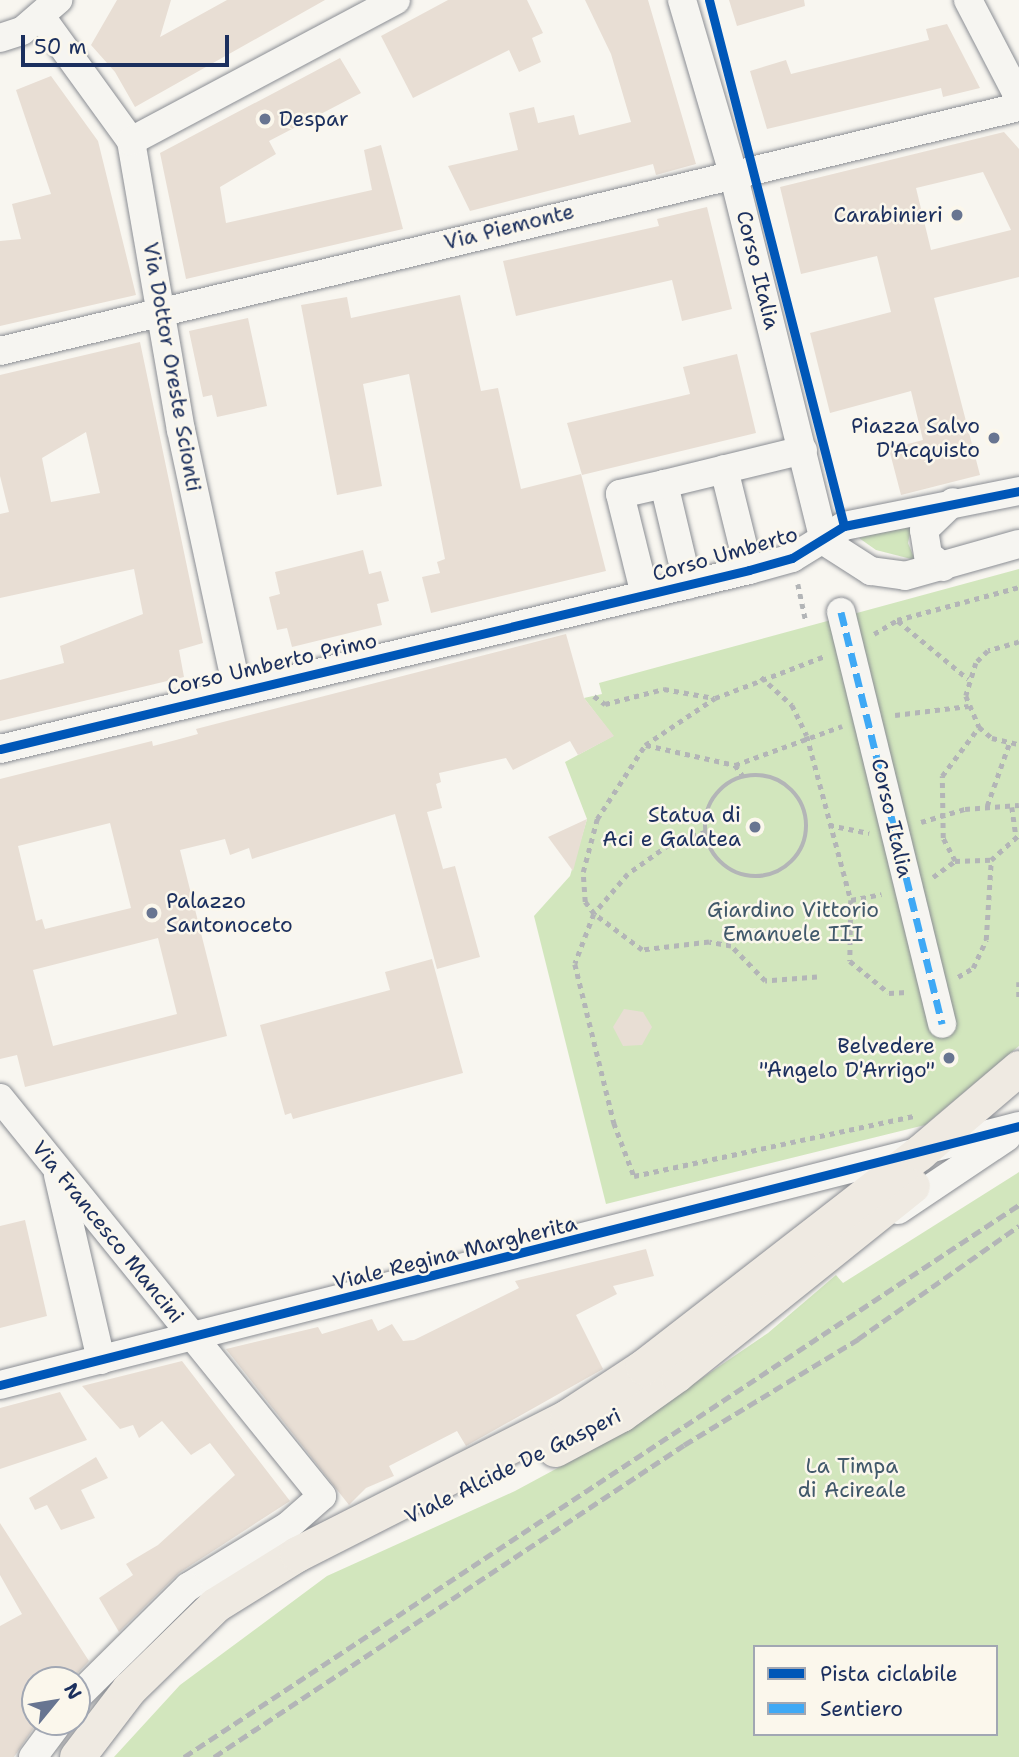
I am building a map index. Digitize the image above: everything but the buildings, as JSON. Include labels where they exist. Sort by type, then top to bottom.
[{"type":"main road","name":"Viale Alcide De Gasperi","points":[[77,1757],[129,1689],[215,1605],[297,1553],[567,1417],[643,1367],[844,1189],[919,1153],[1019,1068]]},
{"type":"main road","name":"Viale Alcide De Gasperi","points":[[93,1757],[182,1654],[276,1585],[621,1414],[834,1252],[1019,1096]]},
{"type":"street","points":[[131,141],[396,0]]},
{"type":"street","name":"Corso Italia","points":[[682,0],[733,173],[824,541]]},
{"type":"street","points":[[968,0],[1019,98]]},
{"type":"street","points":[[0,38],[50,9]]},
{"type":"street","name":"Via Dottor Oreste Scionti","points":[[50,9],[74,61],[131,141],[161,312],[237,689]]},
{"type":"street","name":"Via Piemonte","points":[[0,351],[733,173],[1019,107]]},
{"type":"street","points":[[645,595],[620,494],[803,450]]},
{"type":"street","points":[[724,469],[749,570]]},
{"type":"street","points":[[664,484],[688,585]]},
{"type":"street","name":"Corso Umberto","points":[[552,618],[792,558],[824,541],[844,526],[953,502],[984,500],[1019,491]]},
{"type":"street","points":[[943,567],[928,555],[924,530],[953,502]]},
{"type":"street","points":[[824,541],[871,571],[905,576],[1019,544]]},
{"type":"street","name":"Corso Italia","points":[[841,612],[942,1024]]},
{"type":"street","name":"Corso Umberto Primo","points":[[0,749],[237,689],[552,618]]},
{"type":"street","name":"Via Francesco Mancini","points":[[0,1098],[322,1496],[288,1526],[188,1587],[91,1683]]},
{"type":"street","points":[[919,1153],[1019,1128]]},
{"type":"street","points":[[834,1252],[1019,1128]]},
{"type":"street","points":[[55,1167],[101,1360]]},
{"type":"street","points":[[621,1414],[664,1369],[852,1218],[844,1189]]},
{"type":"street","name":"Viale Regina Margherita","points":[[0,1385],[193,1337],[844,1189]]},
{"type":"street","points":[[33,1757],[49,1736]]},
{"type":"path","points":[[792,558],[806,621]]},
{"type":"path","points":[[817,978],[765,981],[732,946],[709,942],[642,950],[594,914],[585,902],[583,872],[594,829],[611,790],[645,744],[715,698],[761,676],[849,648],[897,620],[1019,587]]},
{"type":"path","points":[[897,620],[968,679]]},
{"type":"path","points":[[1019,642],[988,651],[968,679],[968,706],[979,727],[1009,744],[1019,744]]},
{"type":"path","points":[[761,676],[792,705],[807,736],[828,824],[851,900],[850,961],[889,993],[934,990],[973,968],[986,940],[991,860]]},
{"type":"path","points":[[594,696],[605,704],[664,689],[715,698]]},
{"type":"path","points":[[645,744],[735,765],[807,736],[867,718],[968,706]]},
{"type":"path","points":[[955,861],[943,838],[942,776],[979,727]]},
{"type":"path","points":[[987,806],[1009,744]]},
{"type":"path","points":[[735,765],[743,776]]},
{"type":"path","points":[[743,776],[775,778],[799,799],[807,830],[795,860],[765,876],[748,876],[718,859],[706,832],[715,795],[743,776]]},
{"type":"path","points":[[943,815],[987,806],[1019,805]]},
{"type":"path","points":[[908,889],[955,861],[991,860],[1018,835],[1012,807]]},
{"type":"path","points":[[828,824],[868,833],[895,831]]},
{"type":"path","points":[[706,832],[669,845],[628,874],[594,914],[575,964],[614,1123],[634,1176],[924,1114]]},
{"type":"path","points":[[1019,982],[1019,999]]},
{"type":"green space","points":[[912,524],[908,543],[915,560],[876,550],[859,538]]},
{"type":"green space","name":"Giardino Vittorio Emanuele III","points":[[1019,569],[1019,1046],[925,1125],[606,1204],[534,916],[570,876],[587,819],[565,762],[613,736],[584,698],[602,694],[599,683]]},
{"type":"green space","name":"La Timpa di Acireale","points":[[1019,1172],[1019,1757],[114,1757],[180,1685],[327,1576],[515,1491],[617,1436],[768,1333],[836,1275],[843,1283]]},
{"type":"railway","points":[[184,1757],[1019,1205]]},
{"type":"railway","points":[[214,1757],[684,1445],[858,1339],[1019,1226]]},
{"type":"marked path","points":[[841,612],[942,1024]]},
{"type":"cycle path","points":[[709,0],[844,526]]},
{"type":"cycle path","points":[[0,749],[749,570],[792,558],[844,526],[1019,491]]},
{"type":"cycle path","points":[[0,1385],[1019,1126]]},
{"type":"place","name":"Despar","points":[[265,119]]},
{"type":"place","name":"Carabinieri","points":[[957,215]]},
{"type":"place","name":"Piazza Salvo D'Acquisto","points":[[994,438]]},
{"type":"place","name":"Statua di Aci e Galatea","points":[[755,827]]},
{"type":"place","name":"Palazzo Santonoceto","points":[[152,913]]},
{"type":"place","name":"Belvedere \"Angelo D'Arrigo\"","points":[[949,1058]]}]
